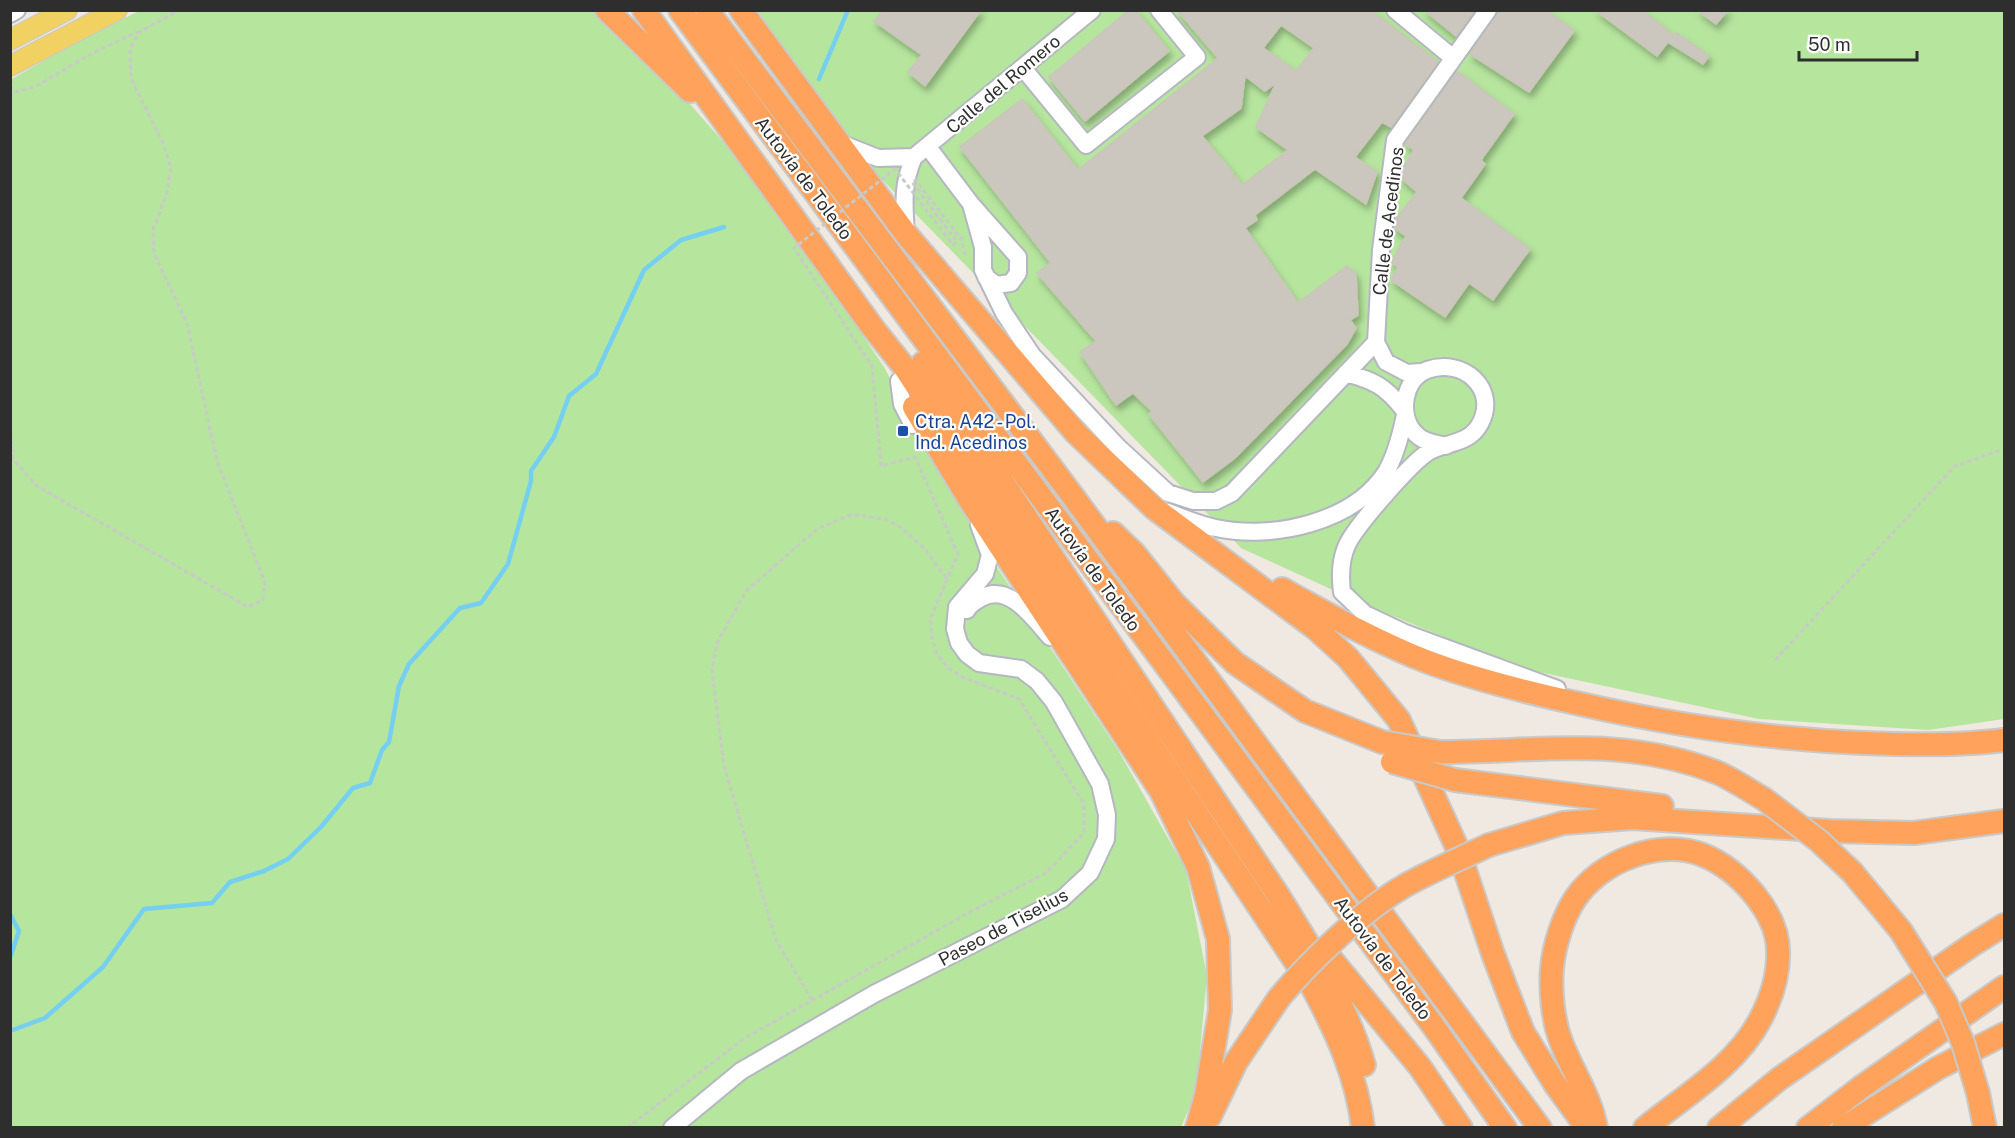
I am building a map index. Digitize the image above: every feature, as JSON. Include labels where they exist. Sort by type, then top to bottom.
[{"type":"highway","points":[[607,10],[740,140]]},
{"type":"highway","points":[[644,10],[740,140],[873,328],[905,368],[1108,680],[1313,988],[1341,1042],[1360,1105],[1363,1128]]},
{"type":"highway","points":[[665,10],[928,369],[1278,895],[1329,979],[1355,1035],[1375,1104],[1377,1128]]},
{"type":"highway","name":"Autovía de Toledo","points":[[680,10],[1087,562],[1434,1027],[1504,1128]]},
{"type":"highway","name":"Autovía de Toledo","points":[[707,10],[1069,491],[1540,1128]]},
{"type":"highway","points":[[741,10],[906,234],[1076,433],[1154,508],[1315,628],[1348,658],[1399,720],[1459,852],[1493,954],[1523,1032],[1555,1084],[1587,1128]]},
{"type":"highway","points":[[873,328],[899,381],[971,502],[1097,691],[1166,800],[1198,867],[1218,939],[1220,1010],[1206,1095],[1197,1128]]},
{"type":"highway","points":[[928,369],[1002,460],[1062,543],[1087,562]]},
{"type":"highway","points":[[1069,491],[1135,554],[1174,603],[1235,663],[1303,718],[1335,739],[1392,762],[1455,780],[1826,826],[1914,833]]},
{"type":"highway","points":[[1210,549],[1364,634],[1428,662],[1503,687],[1642,718],[1714,730],[1807,741],[1908,744],[2004,740]]},
{"type":"highway","points":[[1235,663],[1305,711],[1382,742],[1440,752],[1494,752],[1559,746],[1630,750],[1675,758],[1719,773],[1764,799],[1819,841],[1852,872],[1901,931],[1946,1003],[1963,1043],[1978,1093],[1985,1128]]},
{"type":"highway","points":[[1205,1128],[1236,1062],[1279,999],[1298,976],[1342,933],[1405,886],[1489,845],[1563,823],[1633,818],[1830,831],[1914,833],[2004,821]]},
{"type":"highway","points":[[1596,1128],[1594,1114],[1561,1041],[1553,1007],[1552,968],[1561,932],[1575,899],[1597,874],[1630,857],[1667,849],[1703,855],[1737,876],[1758,900],[1770,920],[1778,949],[1776,982],[1760,1022],[1726,1064],[1645,1128]]},
{"type":"highway","points":[[1278,895],[1420,1067],[1461,1128]]},
{"type":"highway","points":[[1719,1128],[1779,1079],[2004,925]]},
{"type":"highway","points":[[1808,1128],[1860,1088],[2004,987]]},
{"type":"highway","points":[[1843,1128],[1938,1068],[2004,1034]]},
{"type":"main road","points":[[10,40],[67,10]]},
{"type":"main road","points":[[10,66],[117,10]]},
{"type":"street","points":[[10,14],[17,10]]},
{"type":"street","name":"Calle del Romero","points":[[921,152],[1092,10]]},
{"type":"street","points":[[1023,68],[1086,145],[1197,57],[1159,10]]},
{"type":"street","points":[[1395,10],[1452,57]]},
{"type":"street","name":"Calle de Acedinos","points":[[1376,342],[1381,250],[1395,140],[1452,57],[1488,10]]},
{"type":"street","points":[[840,143],[878,158],[921,152]]},
{"type":"street","points":[[921,152],[1018,257],[1018,273],[1011,283],[996,285],[986,277]]},
{"type":"street","points":[[906,234],[904,199],[906,175],[921,152]]},
{"type":"street","points":[[971,204],[983,247],[983,270],[1004,313],[1032,355],[1118,447],[1168,493],[1193,501],[1216,501],[1232,493],[1376,342],[1386,362],[1407,373],[1421,372],[1441,365],[1462,369],[1478,382],[1485,402],[1480,423],[1466,439],[1429,452],[1404,476],[1348,543],[1340,568],[1342,592],[1365,614],[1405,633],[1489,666],[1642,718]]},
{"type":"street","points":[[1154,508],[1215,528],[1249,532],[1286,529],[1335,514],[1368,493],[1386,471],[1401,436],[1407,389],[1421,372]]},
{"type":"street","points":[[1346,373],[1374,381],[1391,393],[1405,413],[1413,432],[1428,442],[1446,446]]},
{"type":"street","points":[[955,629],[957,607],[985,574],[990,555],[971,502]]},
{"type":"street","points":[[955,629],[970,604],[988,594],[1008,597],[1023,606],[1097,691]]},
{"type":"street","name":"Paseo de Tiselius","points":[[672,1128],[741,1071],[874,994],[1062,899],[1090,873],[1106,839],[1107,815],[1100,783],[1054,702],[1037,681],[1021,669],[979,663],[967,654],[959,643],[955,629]]},
{"type":"path","points":[[10,86],[15,92],[28,90],[91,54],[180,10]]},
{"type":"path","points":[[10,425],[13,459],[37,486],[248,607],[263,600],[265,583],[217,461],[187,323],[154,254],[153,230],[167,193],[171,168],[163,143],[131,79],[130,49],[139,32]]},
{"type":"path","points":[[812,1000],[776,940],[724,766],[712,670],[717,643],[746,591],[817,529],[853,514],[887,520],[900,527],[924,548],[948,580],[958,554],[915,457],[882,466],[872,366],[794,248],[895,169],[953,245],[957,242],[912,182],[916,180],[961,238],[966,259]]},
{"type":"path","points":[[1774,660],[1955,466],[2004,449]]},
{"type":"path","points":[[627,1128],[745,1038],[968,913],[1046,873],[1084,832],[1084,804],[1019,699],[966,680]]},
{"type":"green space","points":[[139,11],[594,11],[674,86],[763,187],[884,367],[937,468],[952,487],[973,531],[1118,750],[1186,870],[1207,976],[1196,1092],[1181,1127],[11,1127],[10,80],[85,37]]},
{"type":"green space","points":[[756,11],[2004,11],[2004,719],[1928,730],[1759,719],[1520,668],[1359,602],[1241,548],[866,163]]},
{"type":"building","points":[[883,10],[981,10],[925,86],[908,72],[922,55],[874,21]]},
{"type":"building","points":[[1129,10],[1135,10],[1169,51],[1085,121],[1049,77]]},
{"type":"building","points":[[1177,10],[1370,10],[1438,62],[1391,127],[1382,122],[1355,157],[1377,172],[1366,204],[1315,169],[1255,215],[1257,220],[1245,228],[1298,303],[1347,266],[1356,274],[1358,315],[1350,320],[1356,328],[1347,344],[1235,458],[1203,482],[1149,414],[1152,411],[1133,393],[1116,405],[1080,352],[1096,341],[1037,273],[1051,263],[960,147],[1022,99],[1078,170],[1218,58]],"holes":[[[1281,25],[1314,48],[1296,71],[1263,48]],[[1245,76],[1265,91],[1276,83],[1256,127],[1288,150],[1242,185],[1235,176],[1232,182],[1233,173],[1202,136],[1241,108]]]},
{"type":"building","points":[[1424,10],[1475,10],[1456,36]]},
{"type":"building","points":[[1498,10],[1546,10],[1574,31],[1529,92],[1470,54]]},
{"type":"building","points":[[1595,10],[1642,10],[1673,35],[1677,33],[1709,56],[1703,64],[1668,42],[1657,56]]},
{"type":"building","points":[[1697,10],[1728,10],[1716,24]]},
{"type":"building","points":[[1457,71],[1514,114],[1481,160],[1485,164],[1461,198],[1530,249],[1493,300],[1469,283],[1445,317],[1391,280],[1398,267],[1391,262],[1406,236],[1394,228],[1395,220],[1417,192],[1401,178],[1402,169],[1414,150],[1405,144]]},
{"type":"waterway","points":[[819,79],[848,10]]},
{"type":"waterway","points":[[10,1031],[45,1018],[103,967],[144,909],[212,903],[230,882],[264,871],[288,859],[321,827],[353,788],[370,783],[382,750],[389,742],[399,686],[409,664],[460,608],[481,603],[508,564],[531,481],[531,471],[554,437],[569,396],[596,374],[644,270],[681,240],[724,227]]},
{"type":"waterway","points":[[10,914],[19,931],[10,958]]},
{"type":"place","name":"Ctra. A42 - Pol. Ind. Acedinos","points":[[903,431]]}]
